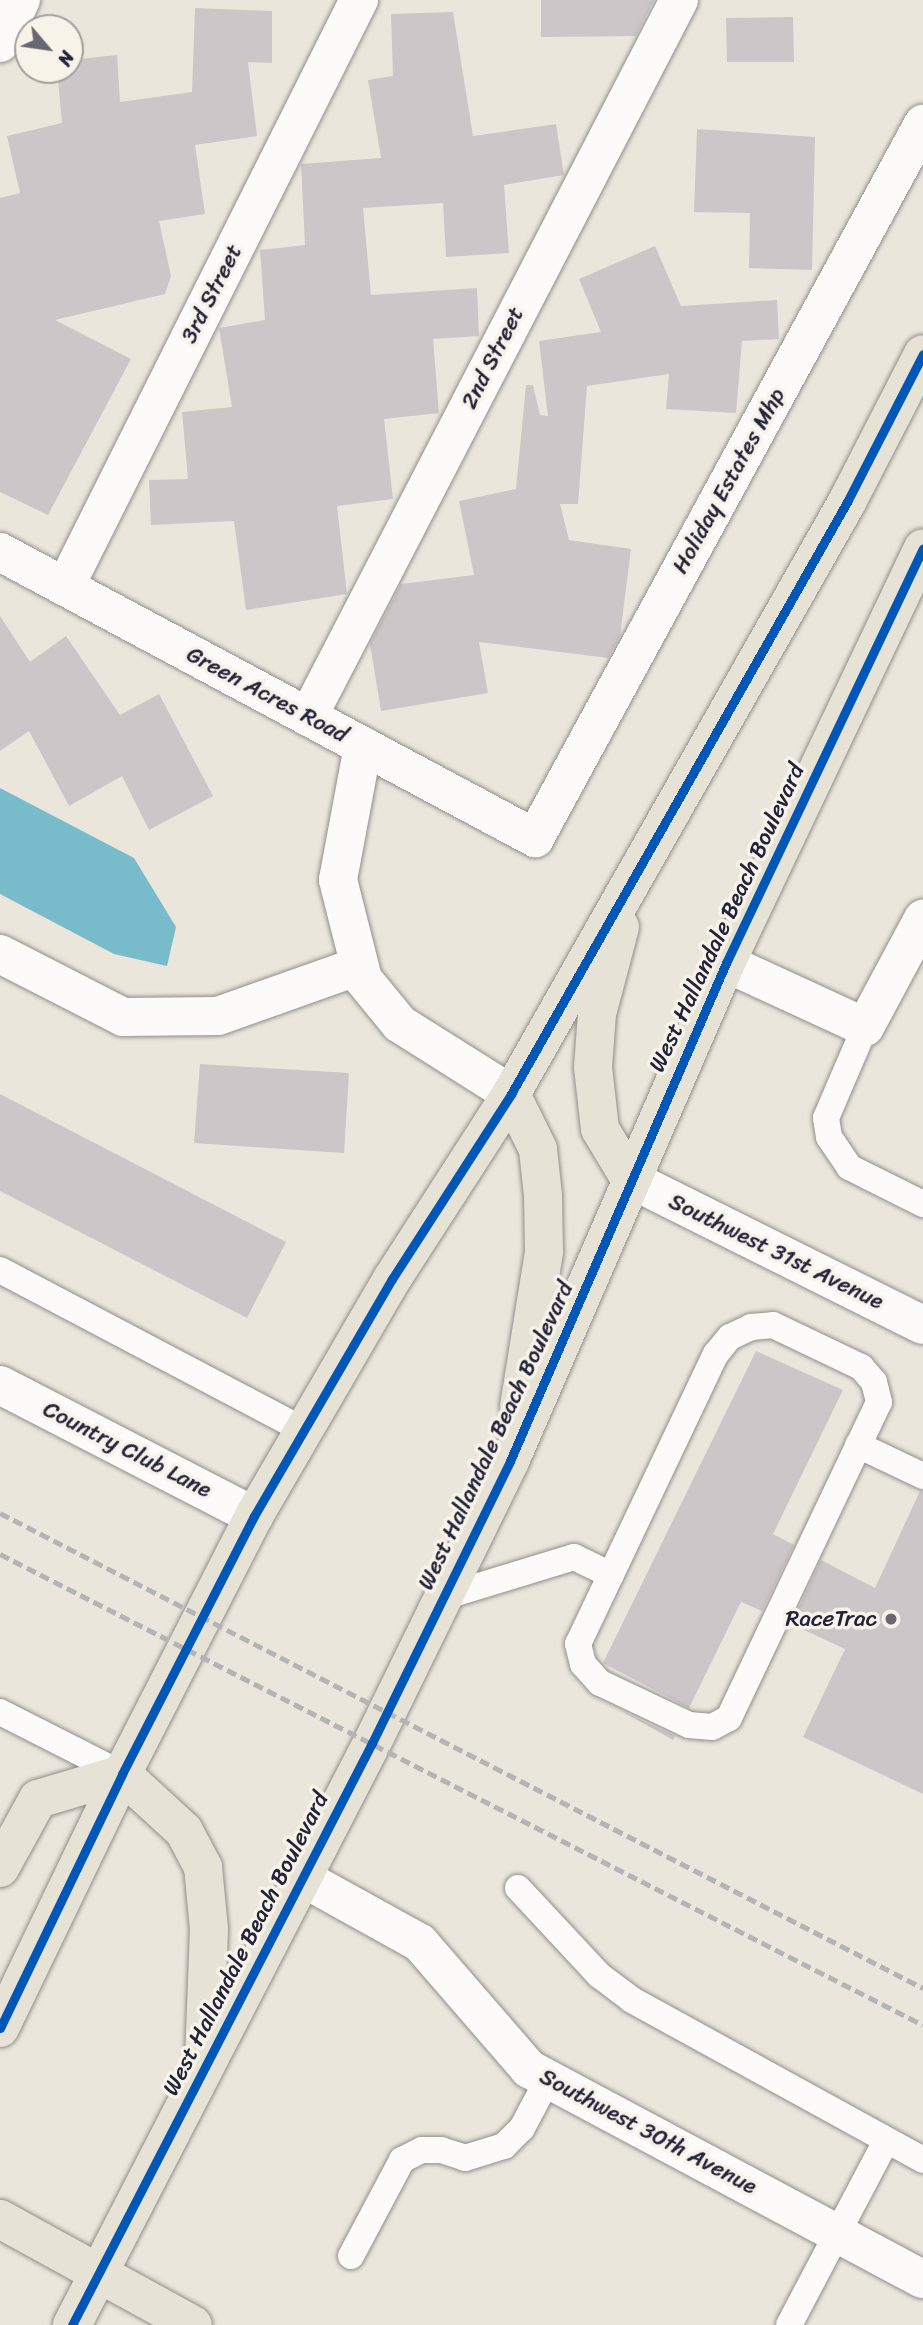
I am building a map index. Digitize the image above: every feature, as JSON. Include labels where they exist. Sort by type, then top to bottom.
[{"type":"main road","points":[[0,2028],[122,1774],[254,1516],[392,1279],[511,1094],[635,871],[848,502],[923,354]]},
{"type":"main road","name":"West Hallandale Beach Boulevard","points":[[72,2325],[510,1461],[630,1179],[726,963],[923,548]]},
{"type":"main road","points":[[630,1179],[600,1129],[593,1067],[597,1014],[635,871]]},
{"type":"main road","points":[[510,1461],[544,1252],[538,1149],[511,1094]]},
{"type":"main road","points":[[0,1868],[38,1800],[122,1774]]},
{"type":"main road","points":[[122,1774],[184,1831],[203,1867],[209,1929],[204,2069]]},
{"type":"main road","points":[[0,2219],[192,2325]]},
{"type":"street","points":[[0,43],[20,0]]},
{"type":"street","name":"3rd Street","points":[[65,587],[359,0]]},
{"type":"street","name":"2nd Street","points":[[308,717],[679,0]]},
{"type":"street","name":"Holiday Estates Mhp","points":[[535,838],[923,124]]},
{"type":"street","name":"Green Acres Road","points":[[0,552],[535,838]]},
{"type":"street","points":[[363,746],[338,880],[363,979],[400,1024],[511,1094]]},
{"type":"street","points":[[726,963],[865,1027],[923,919]]},
{"type":"street","points":[[0,954],[123,1017],[218,1016],[359,965]]},
{"type":"street","name":"Southwest 31st Avenue","points":[[630,1179],[923,1325]]},
{"type":"street","name":"Country Club Lane","points":[[0,1384],[254,1516]]},
{"type":"street","name":"Southwest 30th Avenue","points":[[301,1877],[420,1942],[529,2069],[923,2279]]},
{"type":"lane","points":[[865,1027],[826,1118],[829,1137],[849,1167],[923,1204]]},
{"type":"lane","points":[[0,1270],[304,1430]]},
{"type":"lane","points":[[773,1325],[861,1367],[874,1382],[879,1402],[859,1445],[729,1718],[712,1727],[689,1725],[600,1683],[583,1664],[579,1644],[716,1354],[730,1337],[751,1327],[773,1325]]},
{"type":"lane","points":[[859,1445],[923,1476]]},
{"type":"lane","points":[[443,1597],[574,1557],[611,1575]]},
{"type":"lane","points":[[0,1712],[122,1774]]},
{"type":"lane","points":[[518,1888],[599,1975],[632,2000],[923,2160]]},
{"type":"lane","points":[[351,2256],[402,2160],[422,2150],[441,2150],[465,2158],[504,2146],[522,2128],[548,2079]]},
{"type":"lane","points":[[789,2325],[886,2141]]},
{"type":"water","points":[[0,788],[134,858],[176,927],[167,966],[114,954],[0,894]]},
{"type":"building","points":[[541,0],[654,0],[636,36],[541,37]]},
{"type":"building","points":[[195,8],[272,11],[272,63],[248,62],[257,136],[195,145],[205,214],[159,221],[171,276],[165,294],[55,320],[131,359],[48,515],[0,492],[0,198],[20,193],[7,136],[62,123],[58,84],[84,84],[84,59],[117,55],[120,102],[192,92]]},
{"type":"building","points":[[453,12],[473,136],[556,124],[564,175],[504,185],[509,253],[446,257],[443,203],[363,208],[371,295],[477,288],[479,336],[433,339],[439,413],[384,419],[393,499],[337,506],[347,594],[246,610],[234,521],[151,525],[149,480],[188,479],[182,412],[232,407],[219,328],[265,320],[260,250],[305,245],[301,164],[381,158],[368,80],[393,76],[391,14]]},
{"type":"building","points":[[793,17],[794,62],[727,62],[726,18]]},
{"type":"building","points":[[697,129],[815,137],[812,270],[749,268],[750,213],[694,212]]},
{"type":"building","points":[[655,246],[681,306],[777,300],[779,339],[742,341],[736,413],[666,409],[669,374],[587,386],[578,504],[560,504],[569,540],[631,549],[620,636],[608,658],[479,642],[488,693],[381,711],[370,644],[401,584],[474,575],[459,501],[516,489],[526,385],[533,385],[540,415],[548,416],[539,341],[601,332],[579,279]]},
{"type":"building","points":[[0,616],[30,662],[66,636],[120,715],[159,694],[213,796],[149,830],[122,776],[69,806],[29,731],[0,751]]},
{"type":"building","points":[[200,1064],[349,1073],[344,1153],[194,1143]]},
{"type":"building","points":[[0,1094],[286,1242],[247,1318],[0,1191]]},
{"type":"building","name":"RaceTrac","points":[[756,1351],[843,1390],[773,1534],[794,1545],[762,1611],[741,1602],[689,1708],[603,1663]]},
{"type":"building","name":"RaceTrac","points":[[920,1491],[923,1492],[923,1794],[803,1737],[845,1649],[791,1624],[821,1560],[875,1588]]},
{"type":"building","points":[[618,1709],[675,1736],[673,1740]]},
{"type":"railway","points":[[0,1513],[923,1988]]},
{"type":"railway","points":[[0,1554],[923,2025]]},
{"type":"cycle path","points":[[0,2028],[122,1774],[254,1516],[392,1279],[511,1094],[847,502],[923,354]]},
{"type":"cycle path","points":[[72,2325],[372,1743],[510,1461],[726,963],[923,548]]},
{"type":"place","name":"RaceTrac","points":[[891,1619]]}]
